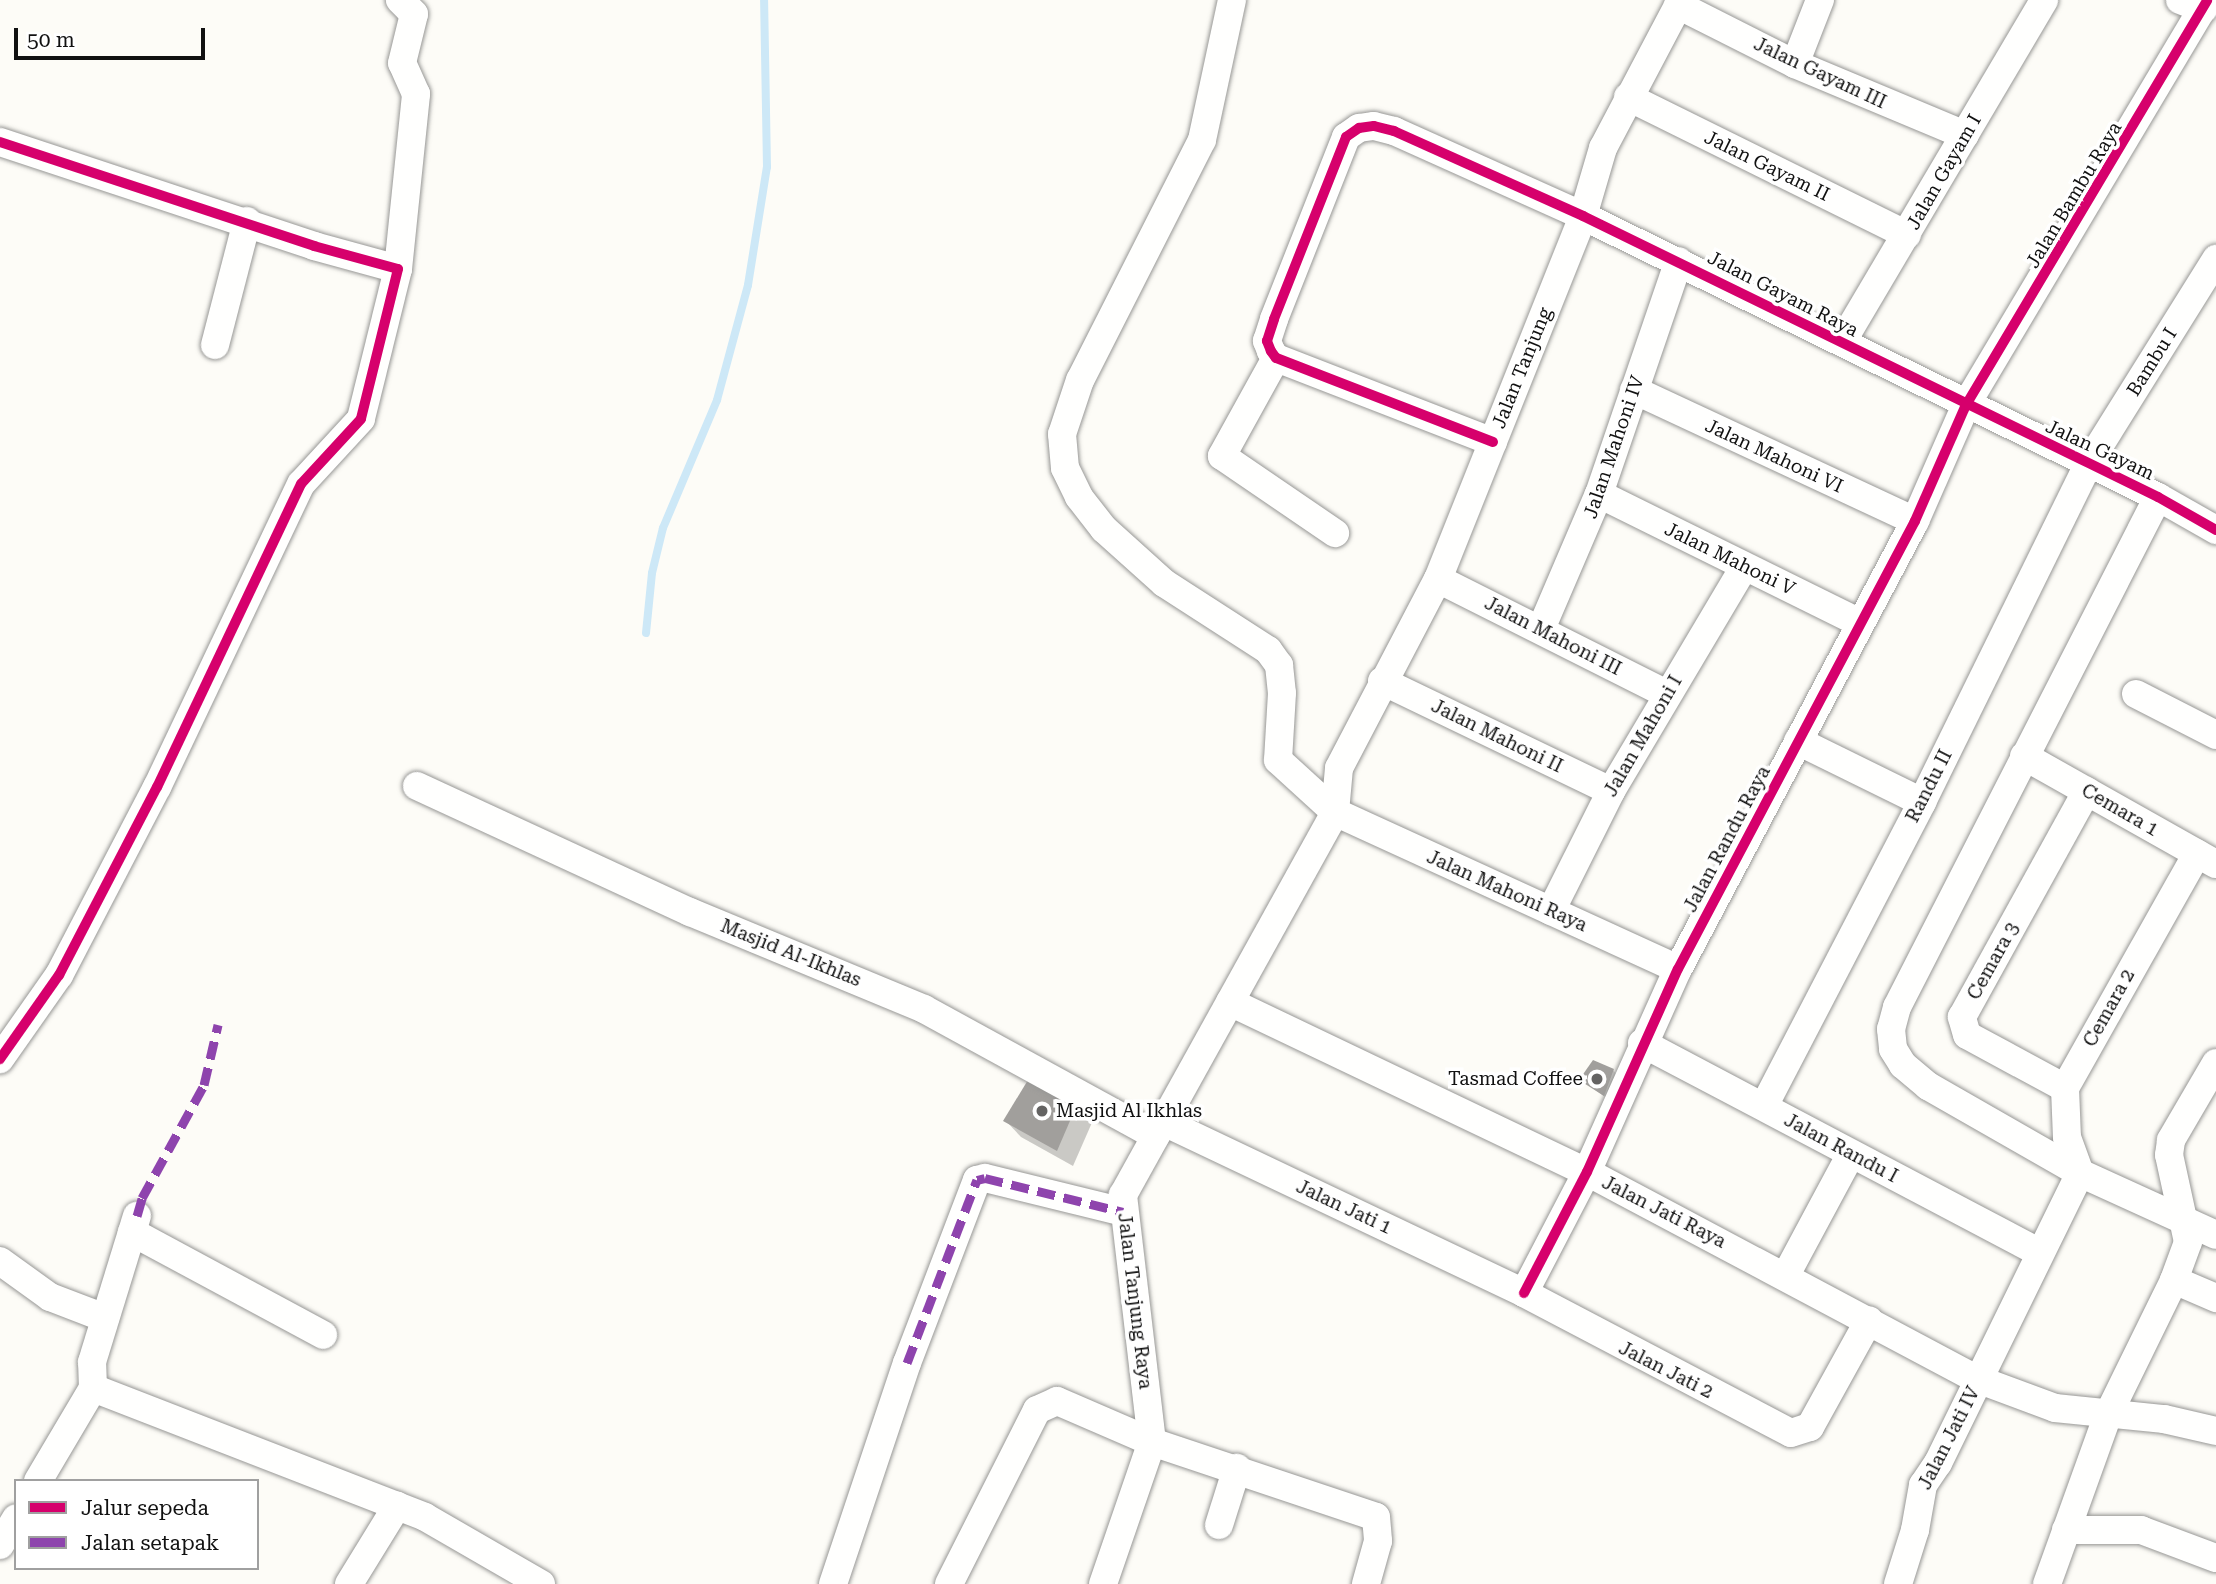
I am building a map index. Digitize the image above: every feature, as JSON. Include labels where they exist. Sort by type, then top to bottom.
[{"type":"street","points":[[0,1059],[59,975],[151,799],[301,484],[361,419],[398,269],[416,94],[402,63],[414,14],[400,0]]},
{"type":"street","name":"Jalan Mahoni Raya","points":[[1232,0],[1202,140],[1080,380],[1062,434],[1065,468],[1079,497],[1104,529],[1154,574],[1215,620],[1268,650],[1279,665],[1282,693],[1278,760],[1335,812],[1678,969]]},
{"type":"street","points":[[1794,64],[1820,0]]},
{"type":"street","name":"Jalan Gayam I","points":[[1842,342],[2044,0]]},
{"type":"street","name":"Jalan Tanjung","points":[[1335,812],[1339,768],[1382,681],[1438,579],[1583,216],[1603,148],[1680,2]]},
{"type":"street","name":"Jalan Gayam III","points":[[1680,2],[1794,64],[1965,135]]},
{"type":"street","name":"Jalan Bambu Raya","points":[[1966,405],[2197,3]]},
{"type":"street","name":"Jalan Gayam II","points":[[1628,97],[1907,235]]},
{"type":"street","name":"Jalan Gayam Raya","points":[[1276,358],[1267,341],[1346,137],[1359,128],[1374,126],[1394,131],[1679,261],[1966,405]]},
{"type":"street","points":[[0,142],[247,221],[358,260],[398,269]]},
{"type":"street","points":[[215,345],[247,221]]},
{"type":"street","name":"Bambu I","points":[[2088,464],[2216,259]]},
{"type":"street","name":"Jalan Mahoni IV","points":[[1541,629],[1599,494],[1679,261]]},
{"type":"street","points":[[1335,533],[1222,456],[1276,358],[1493,442]]},
{"type":"street","name":"Jalan Mahoni VI","points":[[1634,390],[1915,521]]},
{"type":"street","name":"Jalan Gayam","points":[[1966,405],[2158,497],[2216,530]]},
{"type":"street","name":"Jalan Randu Raya","points":[[1524,1293],[1587,1172],[1642,1043],[1678,969],[1915,521],[1966,405]]},
{"type":"street","name":"Randu II","points":[[1764,1106],[1922,802],[2088,464]]},
{"type":"street","name":"Jalan Mahoni V","points":[[1599,494],[1860,623]]},
{"type":"street","points":[[2158,497],[1897,1007],[1891,1029],[1893,1049],[1903,1065],[1928,1086],[2080,1173],[2185,1217],[2216,1235]]},
{"type":"street","name":"Jalan Mahoni I","points":[[1551,911],[1611,791],[1744,567]]},
{"type":"street","name":"Jalan Mahoni III","points":[[1438,579],[1667,694]]},
{"type":"street","name":"Jalan Mahoni II","points":[[1382,681],[1611,791]]},
{"type":"street","points":[[2136,694],[2216,734]]},
{"type":"street","points":[[1798,741],[1922,802]]},
{"type":"street","name":"Cemara 1","points":[[2025,756],[2206,859]]},
{"type":"street","name":"Masjid Al-Ikhlas","points":[[417,786],[690,912],[924,1010],[1160,1129]]},
{"type":"street","name":"Cemara 3","points":[[2065,1088],[1967,1035],[1962,1017],[2087,791]]},
{"type":"street","name":"Jalan Tanjung Raya","points":[[1103,1584],[1152,1442],[1138,1299],[1123,1212],[1123,1195],[1335,812]]},
{"type":"street","name":"Cemara 2","points":[[2065,1088],[2206,859]]},
{"type":"street","name":"Jalan Jati Raya","points":[[1230,1002],[1587,1172],[1786,1275],[1977,1380]]},
{"type":"street","name":"Jalan Randu I","points":[[1642,1043],[2040,1253]]},
{"type":"street","points":[[2047,1584],[2108,1415],[2174,1280],[2188,1242],[2185,1217],[2169,1155],[2171,1140],[2216,1063]]},
{"type":"street","points":[[1977,1380],[2080,1173],[2066,1128],[2065,1088]]},
{"type":"street","name":"Jalan Jati 1","points":[[1160,1129],[1524,1293]]},
{"type":"street","points":[[1786,1275],[1851,1154]]},
{"type":"street","points":[[833,1584],[907,1363],[977,1180],[985,1178],[1123,1212]]},
{"type":"street","points":[[39,1479],[93,1388],[92,1362],[134,1224],[323,1335]]},
{"type":"street","points":[[0,1261],[50,1297],[105,1318]]},
{"type":"street","points":[[2174,1280],[2216,1298]]},
{"type":"street","name":"Jalan Jati 2","points":[[1524,1293],[1791,1433],[1810,1427],[1870,1320]]},
{"type":"street","name":"Jalan Jati IV","points":[[1898,1584],[1915,1530],[1923,1485],[1938,1463],[1977,1380],[2055,1408],[2190,1423],[2216,1431]]},
{"type":"street","points":[[93,1388],[425,1517],[541,1584]]},
{"type":"street","points":[[949,1584],[1043,1406],[1057,1401],[1152,1442],[1237,1468],[1376,1517],[1378,1541],[1366,1584]]},
{"type":"street","points":[[1219,1525],[1237,1468]]},
{"type":"street","points":[[349,1584],[397,1506]]},
{"type":"street","points":[[0,1545],[14,1521]]},
{"type":"street","points":[[2066,1530],[2141,1530],[2216,1558]]},
{"type":"building","points":[[1593,1060],[1614,1069],[1604,1096],[1579,1080]]},
{"type":"building","name":"Masjid Al Ikhlas","points":[[1031,1075],[1079,1100],[1057,1151],[1003,1121]]},
{"type":"waterway","points":[[646,633],[652,573],[663,528],[717,400],[748,285],[767,167],[764,0]]},
{"type":"marked path","points":[[137,1216],[142,1198],[204,1085],[218,1025]]},
{"type":"marked path","points":[[907,1363],[977,1180],[985,1178],[1123,1212]]},
{"type":"cycle path","points":[[1524,1293],[1587,1172],[1678,969],[1915,521],[1966,405],[2207,0]]},
{"type":"cycle path","points":[[1493,442],[1276,358],[1271,351],[1267,341],[1274,319],[1346,137],[1359,128],[1374,126],[1394,131],[1583,216],[2158,497],[2216,530]]},
{"type":"cycle path","points":[[0,142],[314,246],[398,269],[361,419],[301,484],[157,787],[59,975],[0,1059]]},
{"type":"place","name":"Tasmad Coffee","points":[[1597,1079]]},
{"type":"place","name":"Masjid Al Ikhlas","points":[[1042,1111]]}]
